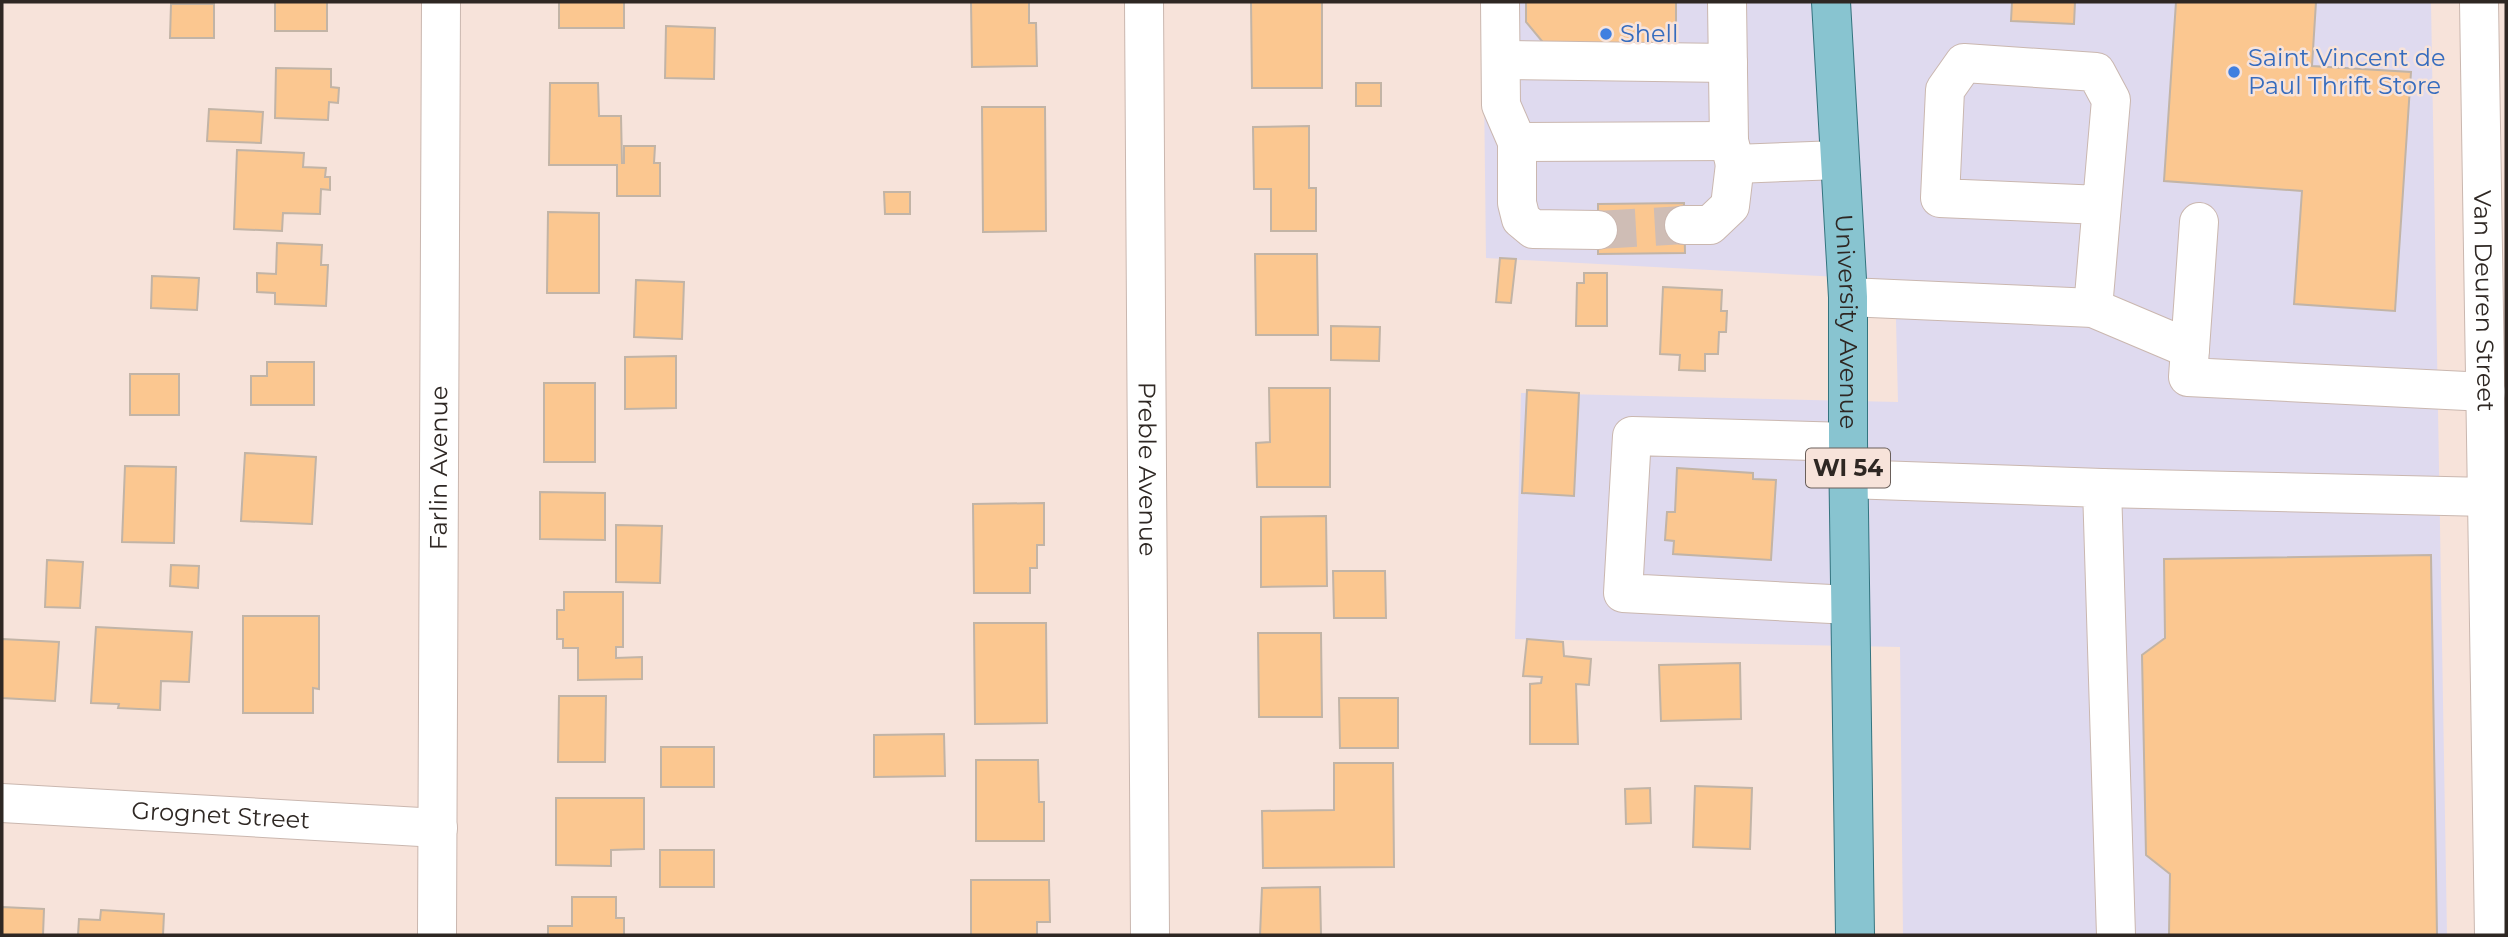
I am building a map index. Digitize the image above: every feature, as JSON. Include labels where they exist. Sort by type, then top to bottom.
[{"type":"main road","name":"University Avenue","points":[[1831,2],[1848,296],[1855,935]]},
{"type":"street","name":"Farlin Avenue","points":[[438,935],[441,2]]},
{"type":"street","name":"Preble Avenue","points":[[1144,2],[1150,935]]},
{"type":"street","points":[[1500,2],[1501,105],[1517,142],[1517,203],[1521,219],[1533,229],[1598,230]]},
{"type":"street","points":[[1684,225],[1710,225],[1730,206],[1732,152],[1727,2]]},
{"type":"street","name":"Van Deuren Street","points":[[2479,2],[2493,115],[2486,392],[2487,497],[2499,793],[2494,935]]},
{"type":"street","points":[[1501,60],[1728,63]]},
{"type":"street","points":[[2093,308],[2111,100],[2096,72],[1964,63],[1945,90],[1940,198],[2101,205]]},
{"type":"street","points":[[1517,142],[1839,160]]},
{"type":"street","points":[[2199,222],[2188,377],[2486,392]]},
{"type":"street","points":[[1848,296],[2093,308],[2190,349]]},
{"type":"street","points":[[1850,605],[1623,593],[1632,436],[2102,488],[2487,497]]},
{"type":"street","points":[[2102,488],[2116,935]]},
{"type":"street","name":"Grognet Street","points":[[2,803],[438,828]]},
{"type":"shaded area","points":[[1483,2],[2431,2],[2447,935],[1903,935],[1900,647],[1515,639],[1521,393],[1898,402],[1895,280],[1486,258]]},
{"type":"building","points":[[275,2],[327,2],[327,31],[275,31]]},
{"type":"building","points":[[559,2],[624,2],[624,28],[559,28]]},
{"type":"building","points":[[971,2],[1029,2],[1029,23],[1036,23],[1037,66],[972,67]]},
{"type":"building","points":[[1251,2],[1322,2],[1322,88],[1252,88]]},
{"type":"building","name":"Shell","points":[[1526,2],[1676,2],[1676,47],[1546,46],[1526,22]]},
{"type":"building","points":[[2012,2],[2075,2],[2074,24],[2011,21]]},
{"type":"building","points":[[2176,2],[2316,2],[2312,66],[2411,72],[2395,311],[2294,304],[2302,191],[2164,181]]},
{"type":"building","points":[[171,4],[214,4],[214,38],[170,38]]},
{"type":"building","points":[[666,26],[715,28],[714,79],[665,78]]},
{"type":"building","points":[[276,68],[331,69],[331,87],[339,88],[338,103],[329,102],[328,120],[275,118]]},
{"type":"building","points":[[550,83],[598,83],[599,116],[621,116],[622,163],[624,146],[655,146],[654,163],[660,163],[660,196],[617,196],[617,165],[549,165]]},
{"type":"building","points":[[1356,83],[1381,83],[1381,106],[1356,106]]},
{"type":"building","points":[[982,107],[1045,107],[1046,231],[983,232]]},
{"type":"building","points":[[209,109],[263,112],[261,143],[207,141]]},
{"type":"building","points":[[1309,126],[1309,188],[1316,188],[1316,231],[1271,231],[1271,189],[1254,189],[1253,127]]},
{"type":"building","points":[[237,150],[304,153],[303,167],[326,168],[325,177],[330,177],[330,190],[321,189],[320,214],[283,213],[282,231],[234,229]]},
{"type":"building","points":[[884,192],[910,192],[910,214],[885,214]]},
{"type":"building","points":[[1684,203],[1685,253],[1598,254],[1598,204]]},
{"type":"building","points":[[548,212],[599,213],[599,293],[547,293]]},
{"type":"building","points":[[277,243],[322,245],[321,265],[328,265],[326,306],[275,304],[275,293],[257,292],[257,273],[276,274]]},
{"type":"building","points":[[1255,254],[1317,254],[1318,335],[1256,335]]},
{"type":"building","points":[[1500,258],[1516,259],[1511,303],[1496,302]]},
{"type":"building","points":[[1584,273],[1607,273],[1607,326],[1576,326],[1577,283],[1584,283]]},
{"type":"building","points":[[152,276],[199,278],[197,310],[151,308]]},
{"type":"building","points":[[636,280],[684,282],[682,339],[634,337]]},
{"type":"building","points":[[1663,287],[1722,290],[1721,311],[1727,311],[1726,332],[1719,332],[1718,354],[1705,354],[1705,371],[1679,370],[1680,355],[1660,354]]},
{"type":"building","points":[[1331,326],[1380,327],[1379,361],[1331,360]]},
{"type":"building","points":[[676,356],[676,408],[625,409],[625,357]]},
{"type":"building","points":[[267,362],[314,362],[314,405],[251,405],[251,376],[267,376]]},
{"type":"building","points":[[130,374],[179,374],[179,415],[130,415]]},
{"type":"building","points":[[544,383],[595,383],[595,462],[544,462]]},
{"type":"building","points":[[1269,388],[1330,388],[1330,487],[1257,487],[1256,443],[1270,442]]},
{"type":"building","points":[[1527,390],[1579,393],[1574,496],[1522,493]]},
{"type":"building","points":[[245,453],[316,457],[312,524],[241,521]]},
{"type":"building","points":[[125,466],[176,467],[174,543],[122,542]]},
{"type":"building","points":[[1677,468],[1753,473],[1753,479],[1776,480],[1771,560],[1673,554],[1674,541],[1665,540],[1667,512],[1675,512]]},
{"type":"building","points":[[540,492],[605,493],[605,540],[540,539]]},
{"type":"building","points":[[1044,503],[1044,545],[1037,545],[1037,568],[1030,568],[1030,593],[974,593],[973,504]]},
{"type":"building","points":[[1326,516],[1327,586],[1261,587],[1261,517]]},
{"type":"building","points":[[616,525],[662,526],[660,583],[616,582]]},
{"type":"building","points":[[2431,555],[2437,935],[2169,935],[2170,874],[2146,855],[2142,655],[2165,638],[2164,559]]},
{"type":"building","points":[[47,560],[83,562],[80,608],[45,607]]},
{"type":"building","points":[[171,565],[199,566],[198,588],[170,586]]},
{"type":"building","points":[[1333,571],[1385,571],[1386,618],[1334,618]]},
{"type":"building","points":[[564,592],[623,592],[623,647],[616,647],[616,658],[642,657],[642,679],[578,680],[578,648],[563,648],[563,639],[557,639],[557,610],[564,610]]},
{"type":"building","points":[[243,616],[319,616],[319,689],[313,688],[313,713],[243,713]]},
{"type":"building","points":[[974,623],[1046,623],[1047,723],[975,724]]},
{"type":"building","points":[[96,627],[192,632],[189,682],[161,681],[160,710],[118,708],[119,704],[91,703]]},
{"type":"building","points":[[1258,633],[1321,633],[1322,717],[1259,717]]},
{"type":"building","points":[[2,639],[59,642],[55,701],[2,698]]},
{"type":"building","points":[[1527,639],[1563,642],[1564,656],[1591,659],[1589,685],[1576,684],[1578,744],[1530,744],[1530,684],[1541,683],[1542,677],[1523,676]]},
{"type":"building","points":[[1740,663],[1741,719],[1661,721],[1659,665]]},
{"type":"building","points":[[559,696],[606,696],[605,762],[558,762]]},
{"type":"building","points":[[1339,698],[1398,698],[1398,748],[1340,748]]},
{"type":"building","points":[[944,734],[945,776],[874,777],[874,735]]},
{"type":"building","points":[[661,747],[714,747],[714,787],[661,787]]},
{"type":"building","points":[[976,760],[1038,760],[1039,802],[1044,802],[1044,841],[976,841]]},
{"type":"building","points":[[1334,763],[1393,763],[1394,867],[1263,868],[1262,811],[1334,810]]},
{"type":"building","points":[[1695,786],[1752,788],[1750,849],[1693,847]]},
{"type":"building","points":[[1650,788],[1651,823],[1626,824],[1625,789]]},
{"type":"building","points":[[556,798],[644,798],[644,849],[611,850],[611,866],[556,865]]},
{"type":"building","points":[[660,850],[714,850],[714,887],[660,887]]},
{"type":"building","points":[[971,880],[1049,880],[1050,922],[1037,922],[1037,935],[971,935]]},
{"type":"building","points":[[1320,887],[1321,935],[1260,935],[1262,888]]},
{"type":"building","points":[[572,897],[616,897],[616,918],[624,918],[624,935],[548,935],[548,926],[572,926]]},
{"type":"building","points":[[2,907],[44,909],[43,935],[2,935]]},
{"type":"building","points":[[101,910],[164,914],[163,935],[78,935],[79,919],[100,920]]},
{"type":"tunnel","points":[[1598,230],[1684,225]]},
{"type":"place","name":"Shell","points":[[1606,34]]},
{"type":"place","name":"Saint Vincent de Paul Thrift Store","points":[[2234,72]]}]
